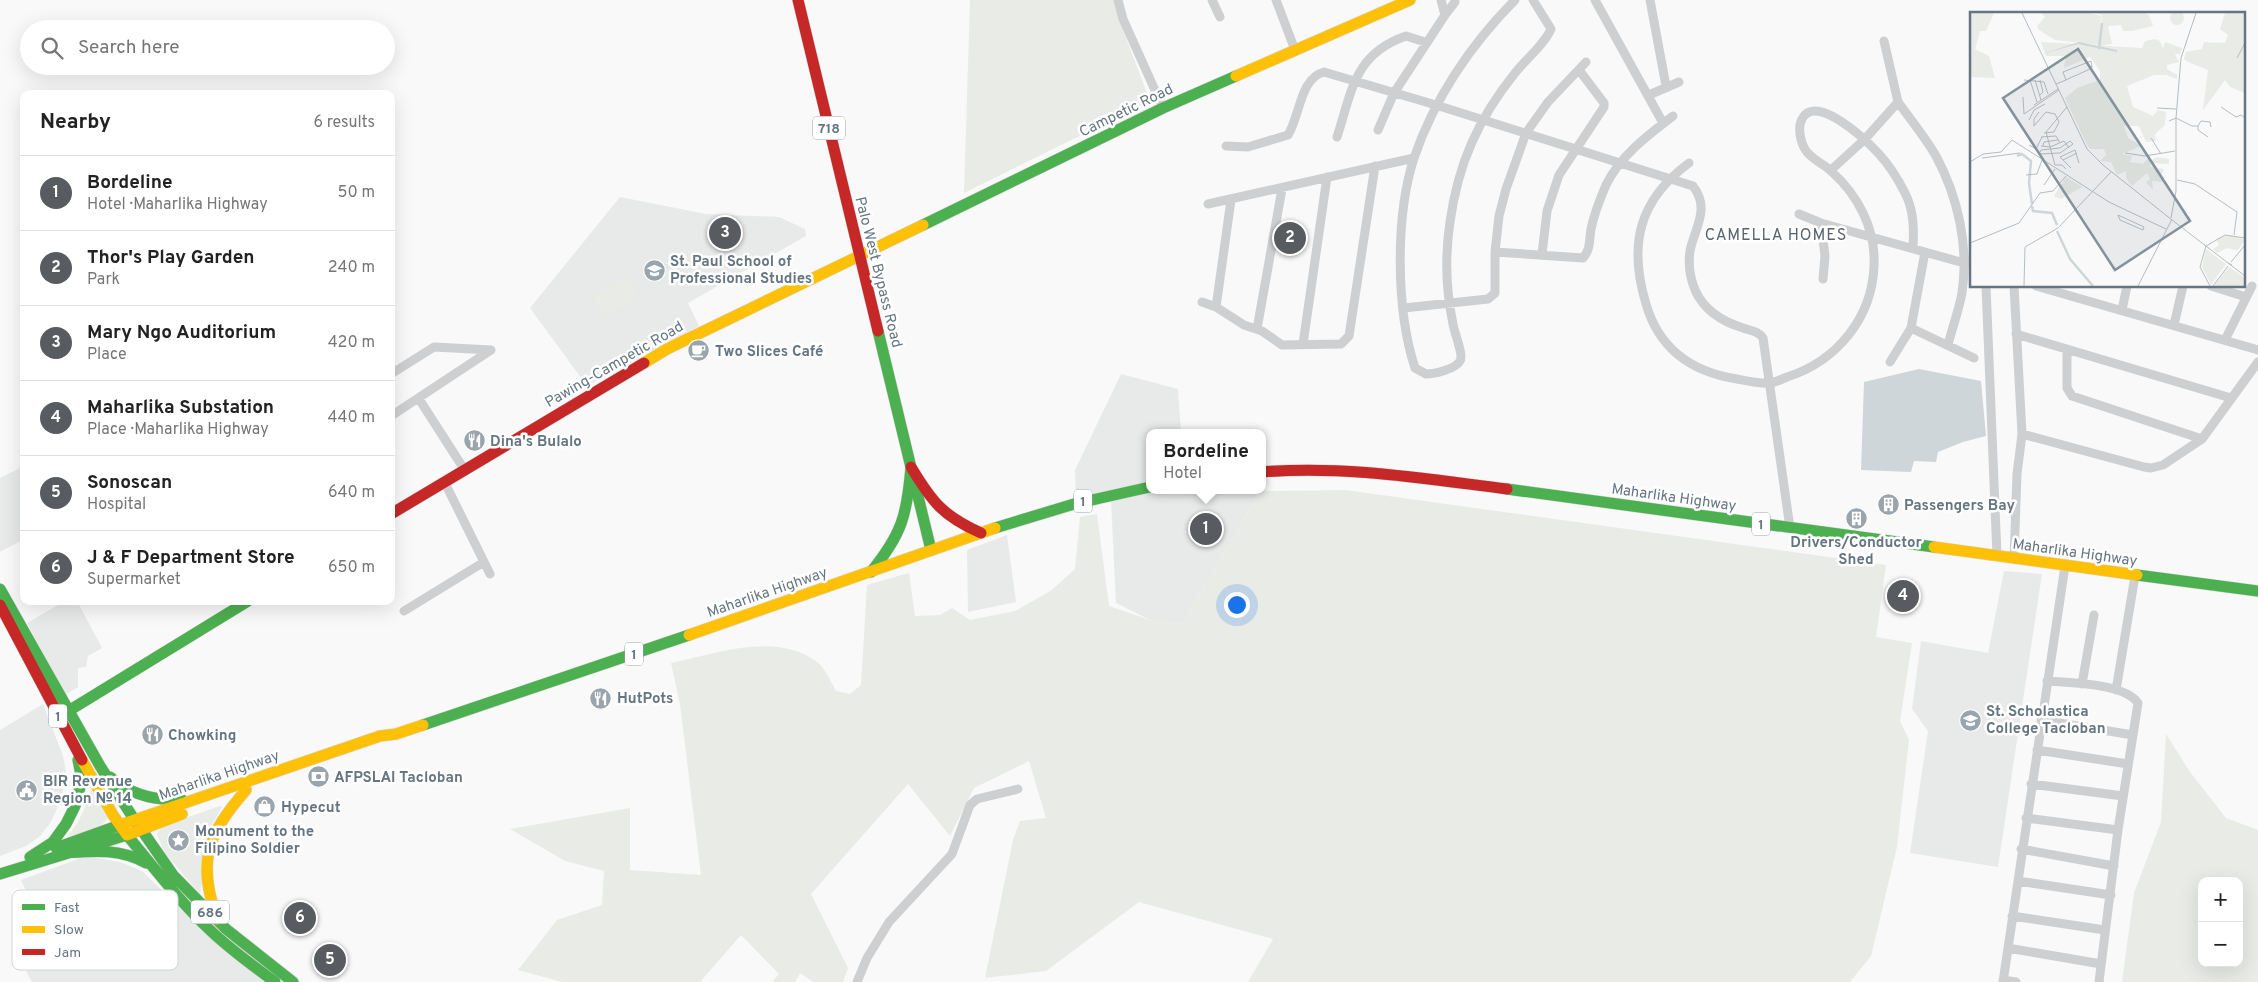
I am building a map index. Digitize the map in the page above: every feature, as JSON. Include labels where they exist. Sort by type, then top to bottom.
[{"type":"main road","name":"Palo West Bypass Road","points":[[798,0],[931,550]]},
{"type":"main road","name":"Campetic Road","points":[[860,257],[1163,108],[1410,0]]},
{"type":"main road","name":"Pawing-Campetic Road","points":[[395,512],[667,348],[860,257]]},
{"type":"main road","points":[[910,467],[931,500],[942,513],[961,525],[981,534]]},
{"type":"main road","points":[[871,572],[892,548],[903,526],[908,504],[910,467]]},
{"type":"main road","name":"Maharlika Highway","points":[[1266,472],[1284,470],[1356,471],[1516,490],[2135,576],[2258,591]]},
{"type":"main road","name":"Maharlika Highway","points":[[30,857],[197,798],[242,785],[380,736],[396,734],[871,572],[1038,513],[1088,499],[1146,488]]},
{"type":"main road","name":"1","points":[[0,589],[100,766],[133,820]]},
{"type":"main road","points":[[70,710],[241,605]]},
{"type":"main road","name":"1","points":[[0,606],[75,748],[120,825]]},
{"type":"main road","name":"Maharlika Highway","points":[[127,835],[246,790],[383,743],[396,734]]},
{"type":"main road","points":[[0,867],[30,857],[53,842],[66,824],[76,803],[82,780],[75,748]]},
{"type":"main road","name":"1","points":[[100,766],[111,779],[127,790],[144,796],[168,800],[197,798]]},
{"type":"main road","name":"686","points":[[217,919],[211,904],[206,856],[219,822],[246,790]]},
{"type":"main road","points":[[133,820],[141,829]]},
{"type":"main road","points":[[120,825],[127,835]]},
{"type":"main road","name":"686","points":[[141,829],[173,875],[243,944],[293,982]]},
{"type":"main road","name":"686","points":[[0,874],[127,835],[174,890]]},
{"type":"main road","name":"686","points":[[64,853],[115,850],[134,855],[153,867]]},
{"type":"main road","name":"686","points":[[178,895],[203,923],[239,955],[275,982]]},
{"type":"street","points":[[1118,0],[1123,19],[1163,108]]},
{"type":"street","points":[[1212,0],[1220,17]]},
{"type":"street","points":[[1276,0],[1295,50]]},
{"type":"street","points":[[1441,0],[1445,15]]},
{"type":"street","points":[[1515,0],[1497,18],[1465,59],[1436,105],[1414,158],[1407,191],[1400,268],[1410,353],[1415,368],[1426,374],[1432,374],[1457,365],[1461,360],[1462,355],[1456,341],[1450,304],[1447,248],[1450,221],[1463,164],[1481,120],[1515,73],[1549,34],[1550,25],[1533,0]]},
{"type":"street","points":[[1595,0],[1663,123]]},
{"type":"street","points":[[1650,0],[1666,86]]},
{"type":"street","points":[[1378,130],[1394,93],[1426,42],[1455,2]]},
{"type":"street","points":[[1337,137],[1355,81],[1360,69],[1371,54],[1398,39],[1413,37],[1426,42]]},
{"type":"street","points":[[1884,41],[1898,102],[1926,140],[1944,173],[1957,208],[1963,237],[1964,263],[1962,293],[1948,345]]},
{"type":"street","points":[[1404,308],[1488,299],[1495,293],[1495,252],[1501,207],[1526,134],[1548,102],[1586,62]]},
{"type":"street","points":[[1542,254],[1547,210],[1559,175],[1604,107],[1604,103],[1579,70]]},
{"type":"street","points":[[1226,146],[1248,148],[1288,135],[1295,122],[1308,82],[1324,72],[1689,184],[1697,191],[1702,215],[1690,251],[1690,274],[1696,292],[1707,308],[1723,320],[1762,335],[1771,383],[1790,528]]},
{"type":"street","points":[[1649,95],[1679,82]]},
{"type":"street","points":[[1831,170],[1864,139],[1898,102]]},
{"type":"street","points":[[1689,163],[1670,177],[1649,207],[1639,238],[1638,267],[1648,313],[1660,333],[1675,352],[1697,368],[1720,376],[1771,383],[1798,374],[1819,364],[1855,329],[1866,308],[1872,288],[1874,264],[1873,238],[1864,212],[1853,194],[1831,170],[1807,153],[1800,127],[1801,120],[1808,112],[1816,110],[1830,115],[1864,139],[1880,155],[1906,195],[1914,229],[1913,248]]},
{"type":"street","points":[[1495,252],[1582,258],[1587,253],[1598,206],[1607,183],[1620,162],[1673,116]]},
{"type":"street","points":[[1208,204],[1414,158]]},
{"type":"street","points":[[1202,302],[1216,307],[1244,325],[1257,329],[1282,345],[1341,344],[1349,336],[1375,166]]},
{"type":"street","points":[[1303,344],[1327,178]]},
{"type":"street","points":[[1257,329],[1282,189]]},
{"type":"street","points":[[1216,307],[1231,200]]},
{"type":"street","points":[[1799,214],[1873,238],[1964,263]]},
{"type":"street","points":[[1821,222],[1825,256],[1823,279]]},
{"type":"street","points":[[1890,362],[1910,328],[1925,252]]},
{"type":"street","points":[[2225,340],[2252,286]]},
{"type":"street","points":[[1986,288],[1996,556]]},
{"type":"street","points":[[2014,288],[2022,434],[2016,474],[2014,558]]},
{"type":"street","points":[[2043,288],[2258,350]]},
{"type":"street","points":[[2122,310],[2127,288]]},
{"type":"street","points":[[2174,325],[2183,288]]},
{"type":"street","points":[[2217,288],[2246,297]]},
{"type":"street","points":[[1910,328],[1974,358]]},
{"type":"street","points":[[2016,334],[2231,398]]},
{"type":"street","points":[[395,371],[434,347],[491,350],[395,414]]},
{"type":"street","points":[[2067,350],[2067,388],[2072,396],[2202,439]]},
{"type":"street","points":[[2022,434],[2151,468],[2163,465],[2202,439],[2258,362]]},
{"type":"street","points":[[419,399],[464,469]]},
{"type":"street","points":[[444,481],[490,574]]},
{"type":"street","points":[[404,611],[484,562]]},
{"type":"street","points":[[2016,982],[2003,981],[2021,849],[2065,566]]},
{"type":"street","points":[[2116,690],[2135,576]]},
{"type":"street","points":[[2082,684],[2094,615]]},
{"type":"street","points":[[2047,682],[2082,684],[2116,690],[2129,694],[2138,703],[2118,830],[2099,982]]},
{"type":"street","points":[[2041,720],[2133,735]]},
{"type":"street","points":[[2037,750],[2128,764]]},
{"type":"street","points":[[2031,784],[2123,796]]},
{"type":"street","points":[[857,982],[867,958],[889,922],[952,854],[970,805],[977,799],[1018,789]]},
{"type":"street","points":[[2026,818],[2118,830]]},
{"type":"street","points":[[2021,849],[2114,866]]},
{"type":"street","points":[[2018,881],[2111,896]]},
{"type":"street","points":[[2012,916],[2106,930]]},
{"type":"street","points":[[2008,948],[2101,964]]},
{"type":"shaded area","points":[[970,0],[1116,0],[1120,22],[1150,101],[964,193]]},
{"type":"shaded area","name":"St. Paul School of Professional Studies","points":[[620,197],[706,214],[779,217],[805,229],[806,236],[688,303],[699,326],[587,386],[530,308]]},
{"type":"shaded area","points":[[628,278],[638,298],[603,316],[592,296]]},
{"type":"shaded area","points":[[1919,369],[1981,381],[1986,436],[1963,442],[1938,452],[1936,462],[1914,461],[1911,472],[1861,470],[1864,382]]},
{"type":"shaded area","points":[[1121,374],[1178,389],[1181,429],[1146,429],[1146,494],[1258,494],[1182,624],[1150,620],[1116,603],[1111,501],[1076,507],[1075,470]]},
{"type":"shaded area","points":[[20,468],[20,541],[0,552],[0,478]]},
{"type":"shaded area","points":[[1345,490],[1886,565],[1876,637],[1912,643],[1900,721],[1909,740],[1897,847],[1871,956],[1850,982],[1248,982],[1273,939],[1139,902],[1046,971],[985,978],[1013,840],[1020,821],[1046,818],[1029,761],[974,788],[950,836],[908,784],[811,894],[848,968],[843,982],[813,982],[800,973],[795,982],[772,982],[779,974],[741,935],[700,982],[562,982],[518,970],[557,920],[602,905],[604,871],[565,861],[510,829],[630,808],[630,870],[701,875],[680,704],[671,663],[745,648],[764,646],[783,648],[801,653],[817,662],[825,671],[836,691],[850,694],[861,685],[867,585],[909,573],[915,616],[940,615],[952,608],[970,620],[1015,611],[1052,590],[1075,569],[1080,517],[1097,514],[1109,606],[1150,620],[1182,624],[1258,494],[1266,494],[1266,491]]},
{"type":"shaded area","points":[[1007,535],[1016,602],[968,612],[967,550]]},
{"type":"shaded area","name":"St. Scholastica College Tacloban","points":[[2004,571],[2042,574],[1998,867],[1910,853],[1928,731],[1912,709],[1921,641],[1988,653]]},
{"type":"shaded area","points":[[58,605],[79,605],[102,648],[88,656],[86,667],[78,668],[78,687],[65,695],[27,623]]},
{"type":"shaded area","points":[[43,704],[63,756],[66,771],[62,797],[51,822],[39,837],[26,846],[0,856],[0,730]]},
{"type":"shaded area","points":[[2166,734],[2190,772],[2226,818],[2258,830],[2258,982],[2122,982],[2134,893],[2161,822]]},
{"type":"shaded area","points":[[90,789],[108,816],[106,821],[97,828],[67,837],[82,814]]},
{"type":"shaded area","points":[[220,806],[222,807],[213,823],[200,894],[164,852],[157,834],[162,826]]},
{"type":"shaded area","points":[[86,856],[120,862],[142,871],[162,890],[26,890],[21,880]]},
{"type":"shaded area","points":[[178,906],[207,934],[267,982],[32,982],[26,970],[178,970]]},
{"type":"traffic: fast","points":[[923,225],[1163,108],[1236,76]]},
{"type":"traffic: fast","points":[[878,331],[931,550]]},
{"type":"traffic: fast","points":[[871,572],[890,546],[901,523],[905,511],[911,467]]},
{"type":"traffic: fast","points":[[995,528],[1074,504],[1146,488]]},
{"type":"traffic: fast","points":[[1507,489],[1934,547]]},
{"type":"traffic: fast","points":[[2137,575],[2258,591]]},
{"type":"traffic: fast","points":[[0,589],[100,766],[139,827]]},
{"type":"traffic: fast","points":[[70,710],[241,605]]},
{"type":"traffic: fast","points":[[423,725],[689,635]]},
{"type":"traffic: fast","points":[[30,857],[53,842],[66,824],[75,806],[82,780],[78,760]]},
{"type":"traffic: fast","points":[[110,777],[126,788],[143,796],[161,799],[181,799]]},
{"type":"traffic: fast","points":[[56,848],[120,825]]},
{"type":"traffic: fast","points":[[141,829],[173,875],[226,929],[293,982]]},
{"type":"traffic: fast","points":[[0,874],[127,835]]},
{"type":"traffic: fast","points":[[127,835],[173,890]]},
{"type":"traffic: fast","points":[[64,853],[96,851],[116,853],[136,858],[146,863]]},
{"type":"traffic: fast","points":[[178,895],[219,938],[275,982]]},
{"type":"traffic: slow","points":[[1236,76],[1410,0]]},
{"type":"traffic: slow","points":[[644,363],[667,349],[923,225]]},
{"type":"traffic: slow","points":[[689,635],[995,528]]},
{"type":"traffic: slow","points":[[1934,547],[2137,575]]},
{"type":"traffic: slow","points":[[120,825],[380,736],[396,734],[423,725]]},
{"type":"traffic: slow","points":[[82,760],[113,815],[127,835],[182,814]]},
{"type":"traffic: slow","points":[[217,919],[208,881],[207,865],[209,850],[214,835],[222,821],[246,790]]},
{"type":"traffic: jam","points":[[798,0],[878,331]]},
{"type":"traffic: jam","points":[[395,512],[644,363]]},
{"type":"traffic: jam","points":[[911,467],[925,490],[940,507],[968,527],[981,533]]},
{"type":"traffic: jam","points":[[1266,472],[1323,470],[1385,474],[1507,489]]},
{"type":"traffic: jam","points":[[0,605],[82,760]]},
{"type":"place","name":"Mary Ngo Auditorium","points":[[725,233]]},
{"type":"place","name":"Thor's Play Garden","points":[[1290,238]]},
{"type":"place","name":"St. Paul School of Professional Studies","points":[[654,270]]},
{"type":"place","name":"Two Slices Café","points":[[699,351]]},
{"type":"place","name":"Dina's Bulalo","points":[[474,441]]},
{"type":"place","name":"Passengers Bay","points":[[1888,505]]},
{"type":"place","name":"Drivers/Conductor Shed","points":[[1856,519]]},
{"type":"place","name":"Bordeline","points":[[1206,529]]},
{"type":"place","name":"Maharlika Substation","points":[[1903,596]]},
{"type":"place","name":"HutPots","points":[[601,698]]},
{"type":"place","name":"St. Scholastica College Tacloban","points":[[1970,720]]},
{"type":"place","name":"Chowking","points":[[152,735]]},
{"type":"place","name":"AFPSLAI Tacloban","points":[[318,777]]},
{"type":"place","name":"BIR Revenue Region № 14","points":[[27,790]]},
{"type":"place","name":"Hypecut","points":[[265,807]]},
{"type":"place","name":"Monument to the Filipino Soldier","points":[[179,840]]},
{"type":"place","name":"J & F Department Store","points":[[300,918]]},
{"type":"place","name":"Sonoscan","points":[[330,960]]},
{"type":"district","name":"CAMELLA HOMES","points":[[1776,234]]}]
